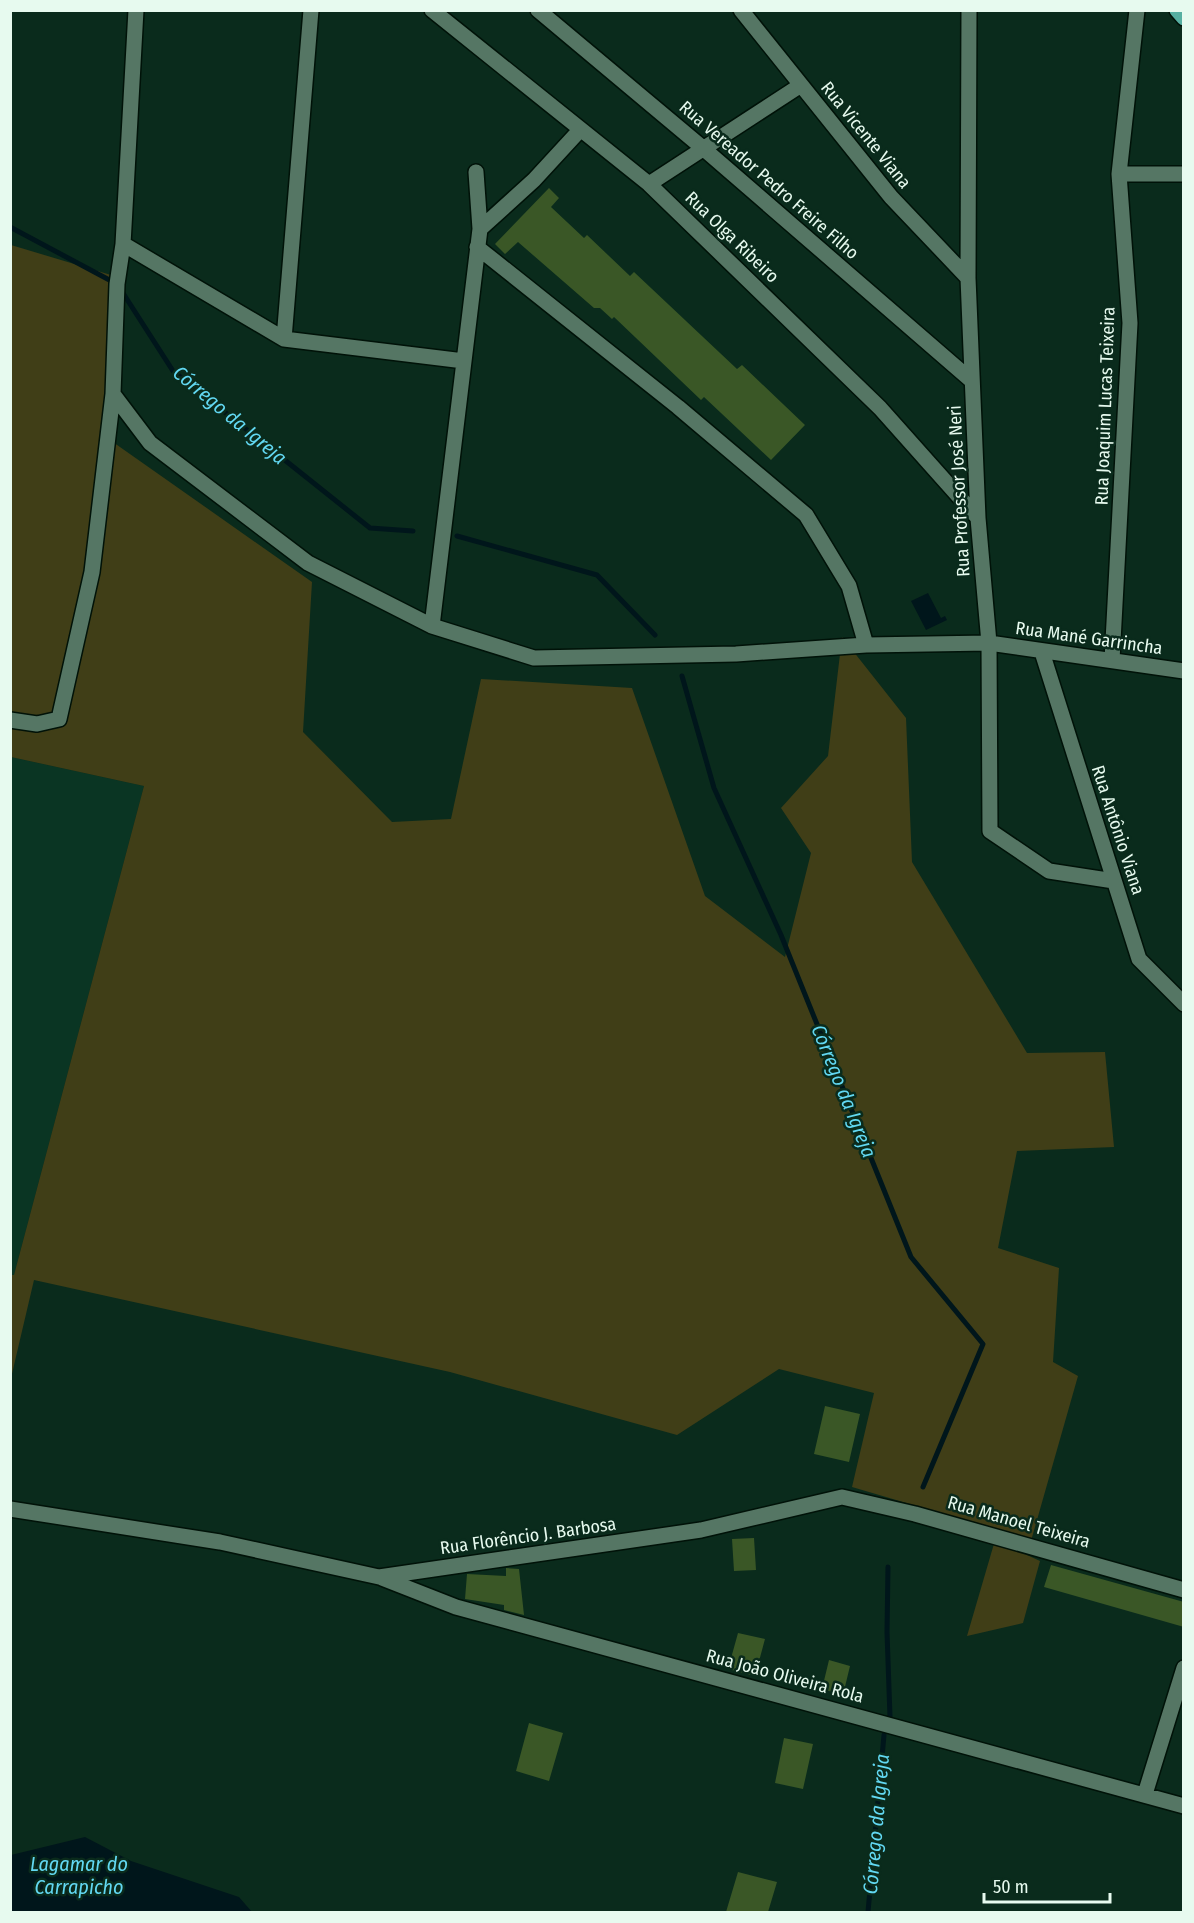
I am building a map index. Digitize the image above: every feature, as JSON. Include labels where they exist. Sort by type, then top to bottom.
[{"type":"main road","points":[[1178,10],[1184,18]]},
{"type":"street","points":[[10,720],[37,723],[59,719],[92,572],[113,394],[117,284],[123,244],[136,10]]},
{"type":"street","points":[[284,339],[311,10]]},
{"type":"street","name":"Rua Olga Ribeiro","points":[[432,10],[649,184],[880,408],[978,518]]},
{"type":"street","name":"Rua Vereador Pedro Freire Filho","points":[[538,10],[704,149],[972,381]]},
{"type":"street","name":"Rua Vicente Viana","points":[[741,10],[891,197],[968,278]]},
{"type":"street","name":"Rua Professor José Neri","points":[[969,10],[968,278],[978,518],[989,643],[990,831],[1049,871],[1114,882]]},
{"type":"street","name":"Rua Joaquim Lucas Teixeira","points":[[1112,660],[1130,323],[1119,174],[1137,10]]},
{"type":"street","points":[[649,184],[801,85]]},
{"type":"street","points":[[480,230],[534,180],[580,130]]},
{"type":"street","points":[[432,626],[480,230],[476,172]]},
{"type":"street","points":[[1119,174],[1184,174]]},
{"type":"street","points":[[123,244],[284,339],[464,361]]},
{"type":"street","points":[[477,247],[678,407],[806,515],[849,586],[866,645]]},
{"type":"street","name":"Rua Mané Garrincha","points":[[113,394],[150,443],[308,563],[432,626],[534,658],[736,654],[866,645],[989,643],[1184,671]]},
{"type":"street","name":"Rua Antônio Viana","points":[[1042,652],[1138,959],[1184,1004]]},
{"type":"street","name":"Rua Florêncio J. Barbosa","points":[[10,1509],[220,1542],[379,1577],[701,1530],[842,1497]]},
{"type":"street","name":"Rua Manoel Teixeira","points":[[842,1497],[959,1526],[1184,1590]]},
{"type":"street","name":"Rua João Oliveira Rola","points":[[379,1577],[456,1607],[1184,1806]]},
{"type":"street","points":[[1145,1794],[1184,1668]]},
{"type":"shaded area","points":[[11,245],[111,275],[110,440],[312,582],[303,732],[392,822],[451,819],[481,679],[632,688],[705,896],[785,957],[811,853],[781,808],[828,756],[842,637],[906,718],[912,862],[1027,1053],[1105,1052],[1114,1147],[1017,1151],[998,1248],[1059,1268],[1053,1362],[1078,1376],[1027,1555],[1040,1561],[1023,1623],[967,1636],[998,1530],[852,1487],[874,1393],[779,1369],[677,1435],[450,1372],[34,1280],[11,1378],[11,1275],[14,1275],[144,786],[11,757]]},
{"type":"shaded area","points":[[11,757],[144,786],[14,1275],[11,1275]]},
{"type":"water","points":[[928,593],[941,618],[945,616],[947,620],[926,630],[911,601]]},
{"type":"water","name":"Lagamar do Carrapicho","points":[[85,1837],[131,1861],[239,1897],[252,1912],[11,1912],[11,1855]]},
{"type":"building","points":[[549,188],[559,198],[551,207],[584,238],[587,235],[630,276],[634,272],[737,369],[742,365],[805,425],[771,460],[704,397],[701,400],[614,317],[612,319],[600,308],[594,308],[518,242],[505,254],[495,244]]},
{"type":"building","points":[[825,1406],[860,1414],[849,1462],[814,1454]]},
{"type":"building","points":[[754,1538],[756,1570],[734,1571],[732,1539]]},
{"type":"building","points":[[1051,1565],[1184,1602],[1184,1627],[1044,1587]]},
{"type":"building","points":[[506,1568],[519,1569],[524,1615],[504,1610],[504,1605],[465,1599],[467,1574],[506,1576]]},
{"type":"building","points":[[738,1633],[765,1639],[755,1676],[728,1669]]},
{"type":"building","points":[[829,1660],[850,1666],[843,1695],[822,1689]]},
{"type":"building","points":[[529,1723],[563,1733],[549,1781],[516,1771]]},
{"type":"building","points":[[784,1738],[813,1744],[803,1789],[775,1783]]},
{"type":"building","points":[[738,1872],[777,1882],[768,1912],[726,1912]]},
{"type":"waterway","name":"Córrego da Igreja","points":[[10,227],[115,283]]},
{"type":"waterway","name":"Córrego da Igreja","points":[[121,290],[173,371],[370,528],[413,531]]},
{"type":"waterway","name":"Córrego da Igreja","points":[[457,536],[597,575],[655,635]]},
{"type":"waterway","name":"Córrego da Igreja","points":[[682,676],[714,788],[781,935],[911,1257],[983,1344],[923,1487]]},
{"type":"waterway","name":"Córrego da Igreja","points":[[888,1567],[887,1632],[890,1717]]},
{"type":"waterway","name":"Córrego da Igreja","points":[[868,1912],[884,1735]]}]
